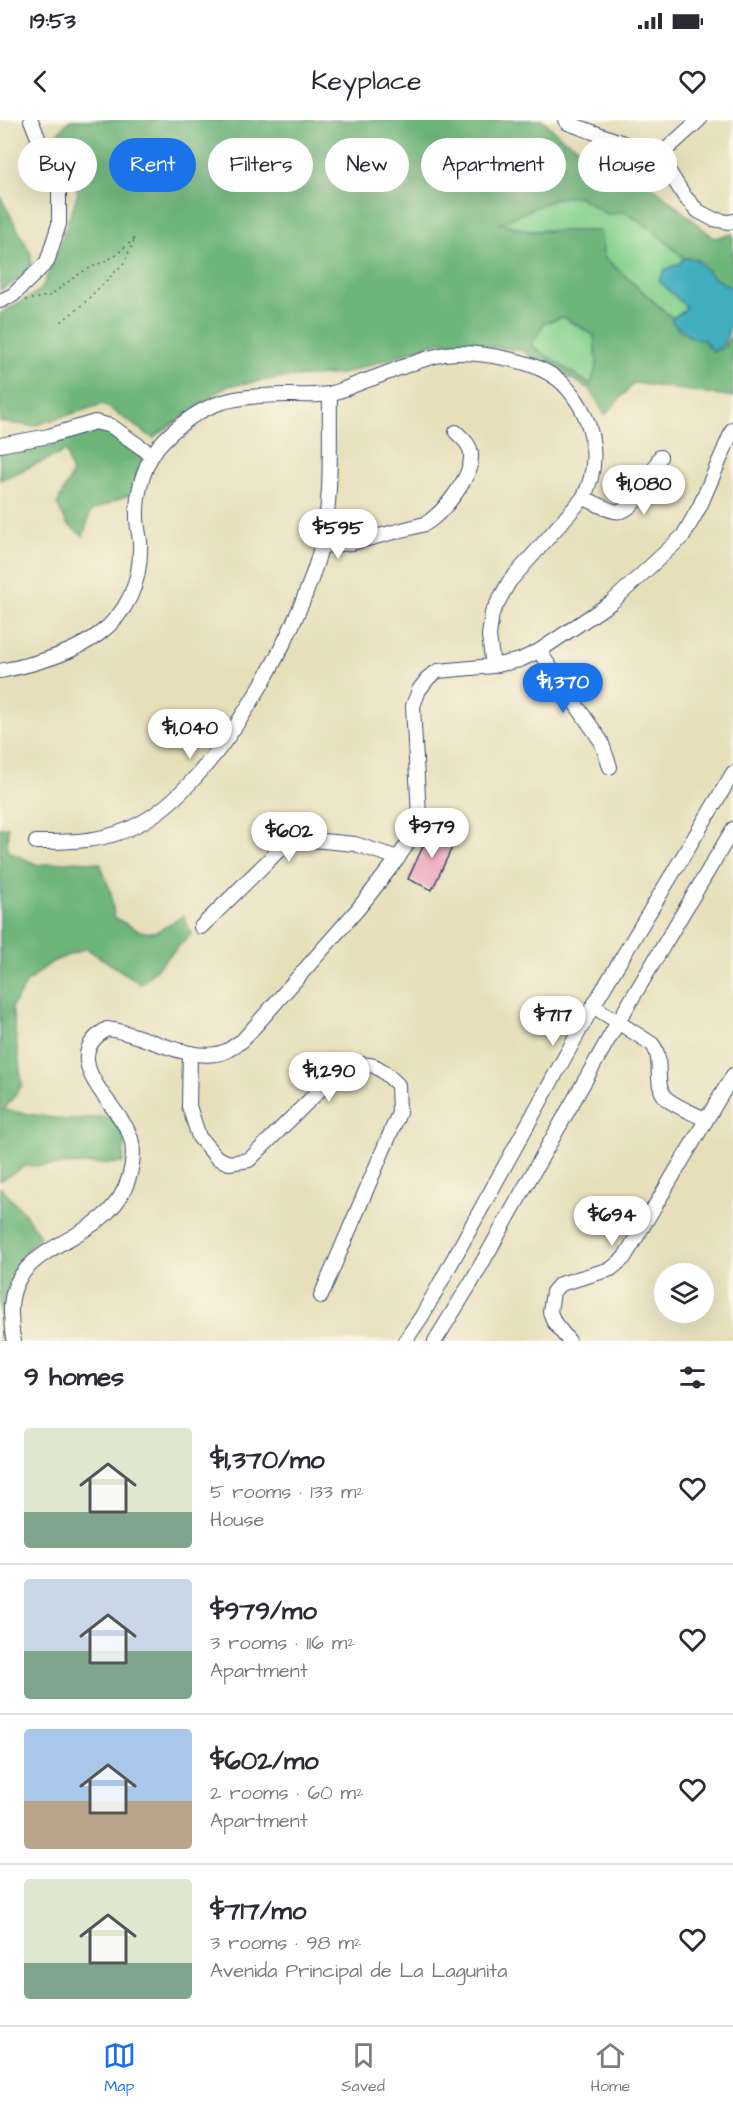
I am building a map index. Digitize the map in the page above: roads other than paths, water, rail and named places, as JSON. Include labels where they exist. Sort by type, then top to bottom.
[{"type":"street","points":[[0,301],[12,295],[47,262],[58,224],[59,191],[31,120]]},
{"type":"street","points":[[566,120],[568,123],[609,138]]},
{"type":"street","points":[[677,140],[699,120]]},
{"type":"street","points":[[677,184],[698,211],[713,219],[733,221]]},
{"type":"street","points":[[0,671],[75,650],[108,627],[122,611],[132,592],[139,561],[140,540],[137,518],[144,474],[152,455],[164,440],[202,411],[227,400],[245,396],[330,394],[431,357],[471,353],[522,362],[537,367],[562,382],[586,418],[595,460],[590,486],[583,498],[509,582],[492,613],[489,636],[492,666]]},
{"type":"street","points":[[36,842],[77,842],[106,838],[146,820],[175,800],[218,750],[254,695],[297,618],[322,546],[328,496],[330,394]]},
{"type":"street","points":[[0,445],[49,436],[95,422],[111,426],[152,455]]},
{"type":"street","points":[[14,1341],[11,1304],[15,1285],[26,1268],[50,1250],[95,1225],[113,1207],[129,1177],[132,1152],[129,1132],[98,1086],[86,1060],[91,1041],[107,1029],[123,1030],[190,1053],[210,1054],[225,1052],[242,1041],[358,909],[411,838],[419,815],[413,706],[419,690],[429,677],[438,671],[492,666],[520,660],[539,651],[612,602],[683,536],[700,506],[733,429]]},
{"type":"street","points":[[322,546],[352,543],[425,524],[434,518],[457,491],[470,464],[471,453],[468,443],[456,432]]},
{"type":"street","points":[[583,498],[612,511],[627,509],[635,503],[660,457]]},
{"type":"street","points":[[539,651],[600,741],[610,767]]},
{"type":"street","points":[[405,1341],[427,1306],[593,1006],[733,773]]},
{"type":"street","points":[[435,1341],[472,1281],[618,1022],[733,829]]},
{"type":"street","points":[[201,927],[288,844],[300,840],[355,844],[398,858]]},
{"type":"street","points":[[593,1006],[657,1049],[661,1089],[666,1098],[706,1120]]},
{"type":"street","points":[[190,1053],[189,1106],[199,1137],[217,1158],[229,1162],[249,1160],[342,1068],[363,1062],[383,1070],[398,1085],[399,1113],[321,1296]]},
{"type":"street","points":[[569,1341],[554,1322],[550,1312],[553,1292],[560,1284],[611,1269],[624,1258],[733,1075]]},
{"type":"water","points":[[684,258],[696,259],[714,278],[733,289],[731,326],[725,342],[713,352],[704,340],[695,339],[673,323],[672,318],[683,312],[686,307],[659,281],[664,270],[680,263]]}]
